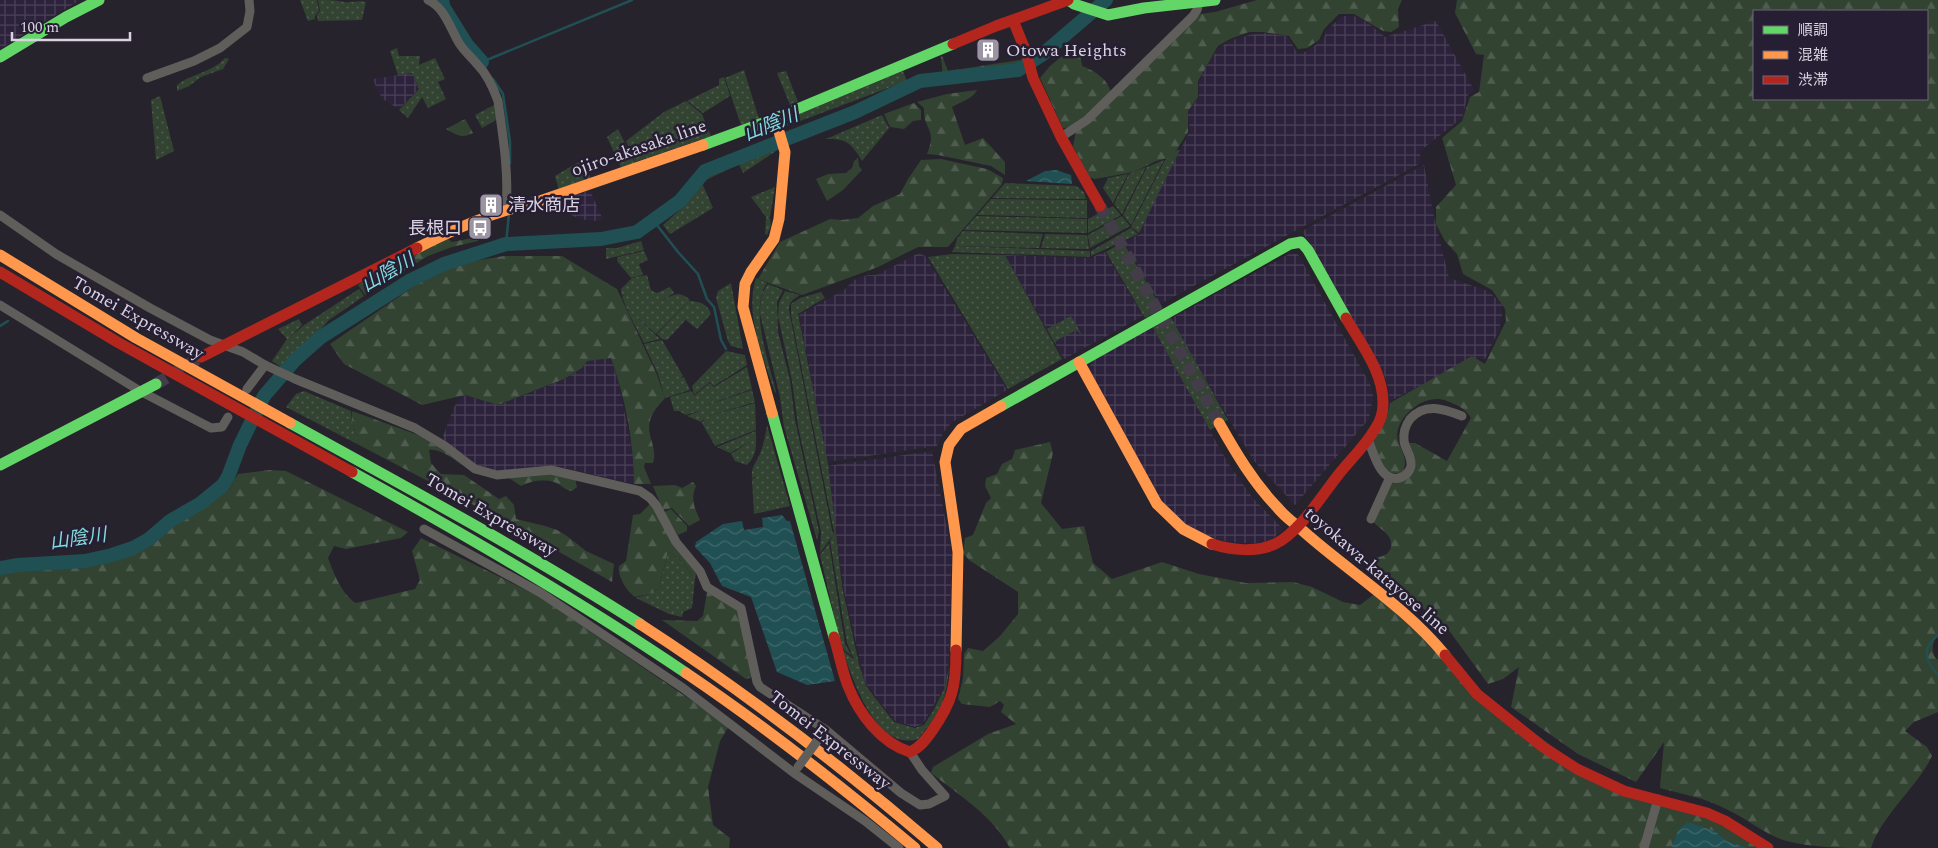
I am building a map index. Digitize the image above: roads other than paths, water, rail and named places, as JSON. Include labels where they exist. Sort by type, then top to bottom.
[{"type":"main road","points":[[0,58],[66,17],[99,0]]},
{"type":"main road","name":"ojiro-akasaka line","points":[[201,357],[450,231],[506,209],[534,202],[774,122],[1013,20],[1070,2],[1108,14],[1215,0]]},
{"type":"main road","points":[[1013,20],[1026,52],[1033,78],[1061,136],[1100,206]]},
{"type":"main road","points":[[774,122],[784,147],[780,219],[774,240],[757,262],[745,284],[744,306],[848,687],[866,719],[897,748],[910,752],[917,749],[944,715],[954,688],[958,552],[945,473],[946,454],[949,445],[961,429],[1079,362],[1290,244],[1302,242],[1306,246],[1377,374],[1384,396],[1382,414],[1368,439],[1284,539],[1275,544],[1254,549],[1218,546],[1205,542],[1184,531],[1157,504],[1079,362]]},
{"type":"main road","name":"Tomei Expressway","points":[[0,255],[97,315],[246,394],[276,416],[554,571],[698,664],[782,724],[848,774],[937,848]]},
{"type":"main road","name":"Tomei Expressway","points":[[0,272],[233,413],[270,428],[492,551],[622,630],[767,730],[840,785],[916,848]]},
{"type":"main road","points":[[0,465],[156,384]]},
{"type":"main road","name":"toyokawa-katayose line","points":[[1219,423],[1242,464],[1278,508],[1325,551],[1403,613],[1435,643],[1477,694],[1543,747],[1577,769],[1624,791],[1716,816],[1768,848]]},
{"type":"street","points":[[148,78],[194,61],[220,48],[247,27],[250,11],[249,0]]},
{"type":"street","points":[[428,0],[442,11],[460,43],[479,66],[495,92],[506,158],[508,187],[506,209]]},
{"type":"street","points":[[1061,136],[1087,120],[1192,16],[1197,10],[1199,3]]},
{"type":"street","points":[[0,215],[56,254],[150,308],[210,340],[243,352],[290,377],[415,428],[445,446],[475,470],[497,475],[551,470],[563,471],[633,488],[645,494],[656,505],[676,542],[700,571],[707,587],[741,608],[757,682],[760,687],[826,730],[901,793],[920,805],[929,804],[945,796],[922,770],[910,752]]},
{"type":"street","points":[[0,305],[140,391],[211,428],[222,427],[233,413]]},
{"type":"street","points":[[246,394],[267,366]]},
{"type":"street","points":[[1368,439],[1383,473],[1390,477],[1398,478],[1406,475],[1410,468],[1411,458],[1404,443],[1403,431],[1417,412],[1428,408],[1440,408],[1462,416]]},
{"type":"street","points":[[1371,520],[1390,477]]},
{"type":"street","points":[[424,529],[541,593],[683,688],[899,848]]},
{"type":"street","points":[[796,770],[826,730]]},
{"type":"street","points":[[1644,848],[1658,799]]},
{"type":"water","points":[[1056,170],[1071,175],[1072,184],[1026,181],[1045,171]]},
{"type":"water","points":[[782,515],[787,521],[790,521],[835,681],[807,685],[777,672],[751,597],[722,586],[710,563],[695,547],[696,542],[723,524],[742,521],[744,530],[763,527],[762,518]]},
{"type":"water","points":[[1688,822],[1715,831],[1727,841],[1749,848],[1671,848],[1678,830]]},
{"type":"waterway","points":[[439,0],[467,45],[482,62]]},
{"type":"waterway","points":[[448,0],[450,16]]},
{"type":"waterway","points":[[485,66],[482,62],[632,0]]},
{"type":"waterway","name":"山陰川","points":[[0,568],[18,565],[85,561],[112,555],[133,548],[149,539],[170,521],[201,503],[223,485],[264,396],[295,360],[321,337],[411,280],[444,264],[506,244],[601,239],[637,232],[680,201],[705,171],[855,112],[920,81],[1018,70],[1043,54],[1106,0]]},
{"type":"waterway","points":[[493,79],[503,94],[510,142],[510,163]]},
{"type":"waterway","points":[[506,244],[509,213]]},
{"type":"waterway","points":[[653,220],[698,274],[707,299],[714,307],[721,340],[726,349]]},
{"type":"waterway","points":[[0,326],[8,321]]},
{"type":"waterway","points":[[1938,635],[1927,650],[1930,665],[1938,675]]},
{"type":"tunnel","points":[[1100,206],[1219,423]]},
{"type":"tunnel","points":[[156,384],[201,357]]},
{"type":"place","name":"Otowa Heights","points":[[988,50]]},
{"type":"place","name":"清水商店","points":[[491,205]]},
{"type":"place","name":"長根口","points":[[480,228]]}]
